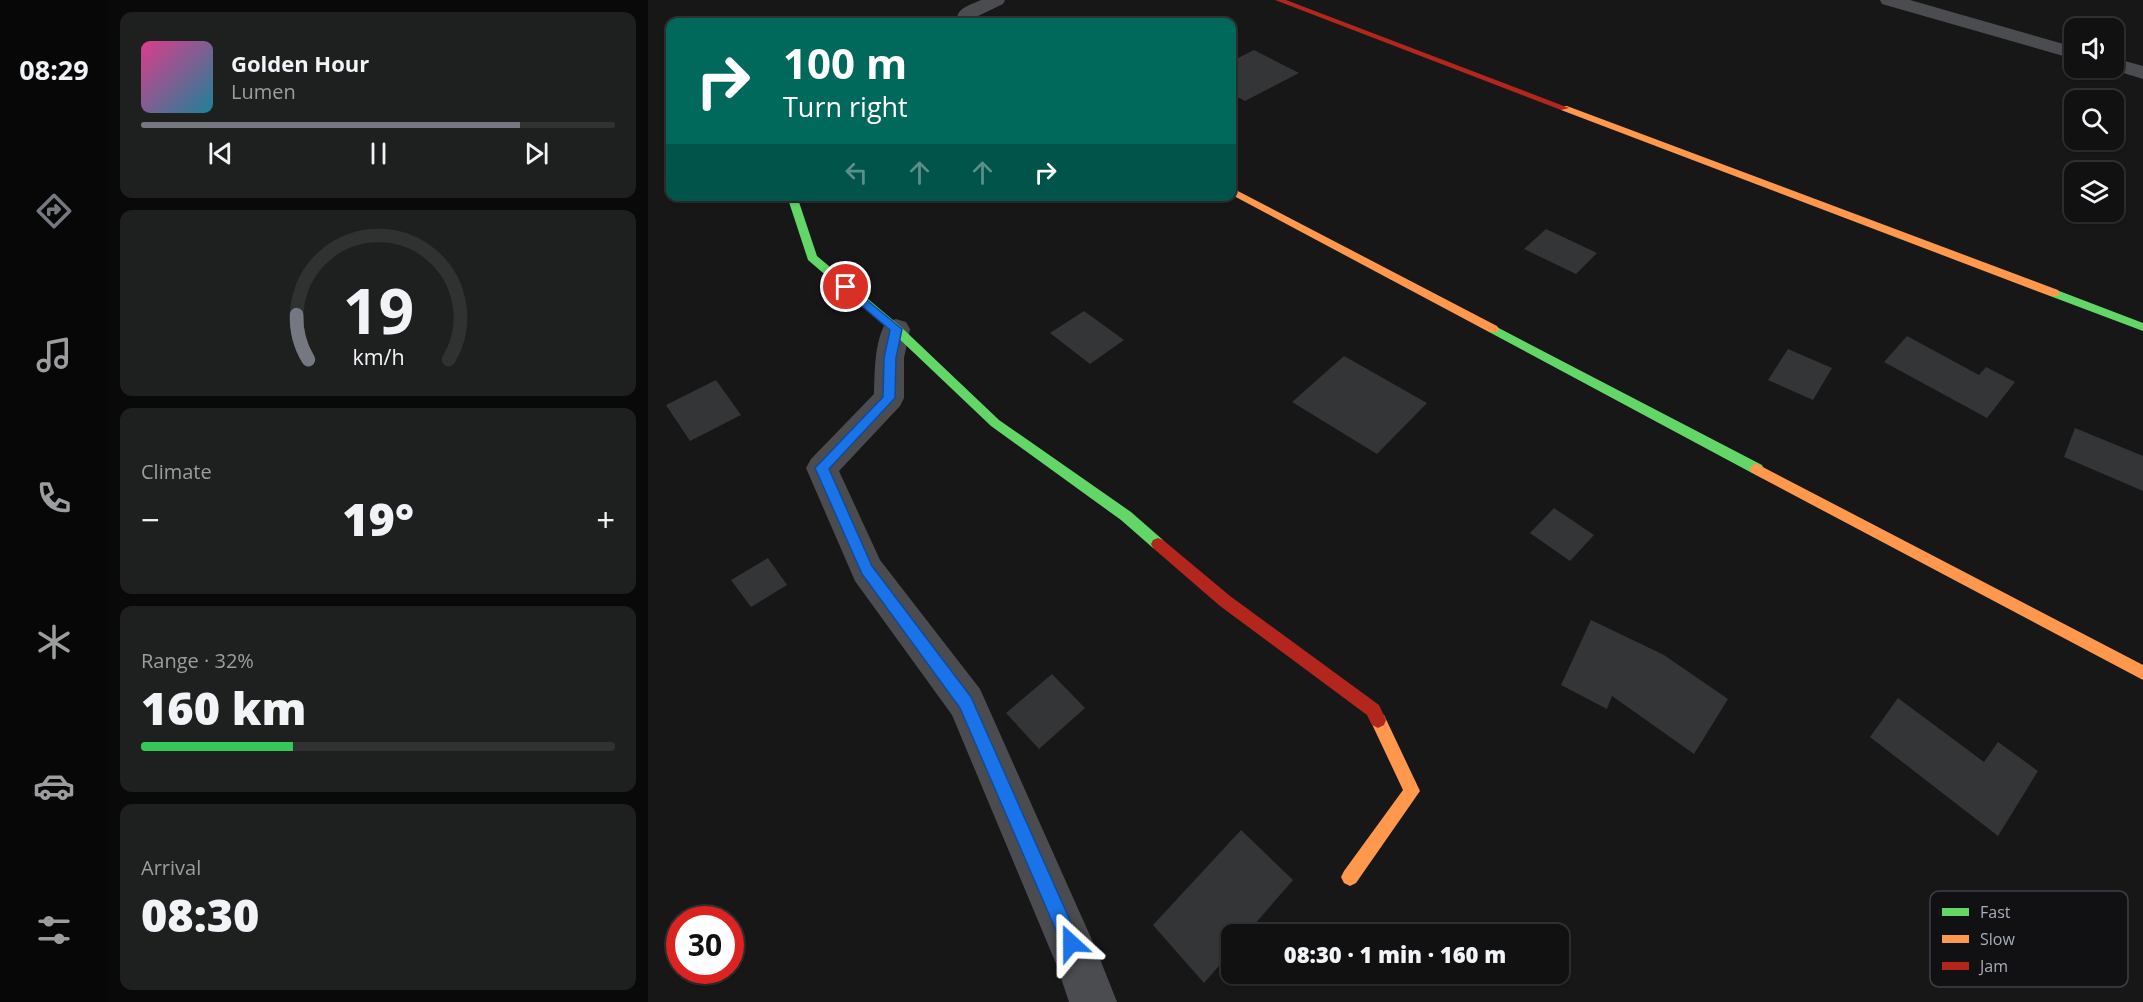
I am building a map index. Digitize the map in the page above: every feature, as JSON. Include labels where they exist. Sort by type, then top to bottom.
[{"type":"street","points":[[966,18],[966,14],[996,0]]},
{"type":"street","points":[[1279,0],[2143,327]]},
{"type":"street","points":[[1889,0],[2064,50]]},
{"type":"street","points":[[2124,67],[2143,73]]},
{"type":"street","points":[[1236,193],[2143,673]]},
{"type":"street","points":[[794,201],[812,258],[896,329],[995,423],[1126,516],[1225,601],[1373,710],[1412,791],[1350,877]]},
{"type":"street","points":[[896,329],[890,358],[889,398],[822,468],[867,570],[966,702],[1080,965],[1093,1002]]},
{"type":"building","points":[[1254,50],[1299,73],[1245,101],[1236,96],[1236,59]]},
{"type":"building","points":[[1546,229],[1597,253],[1576,274],[1524,249]]},
{"type":"building","points":[[1084,311],[1124,340],[1090,364],[1050,333]]},
{"type":"building","points":[[1907,336],[1979,375],[1986,367],[2015,382],[1987,418],[1884,362]]},
{"type":"building","points":[[1788,349],[1832,368],[1813,400],[1768,380]]},
{"type":"building","points":[[1344,356],[1427,403],[1377,454],[1292,402]]},
{"type":"building","points":[[716,380],[741,415],[690,441],[666,405]]},
{"type":"building","points":[[2075,428],[2143,456],[2143,491],[2064,457]]},
{"type":"building","points":[[1554,508],[1594,535],[1570,561],[1530,533]]},
{"type":"building","points":[[768,558],[787,585],[751,607],[731,580]]},
{"type":"building","points":[[1591,620],[1664,655],[1728,699],[1694,754],[1612,696],[1607,709],[1561,685]]},
{"type":"building","points":[[1052,674],[1085,708],[1039,749],[1006,713]]},
{"type":"building","points":[[1898,698],[1984,762],[1998,742],[2038,771],[1998,836],[1870,737]]},
{"type":"building","points":[[1241,830],[1293,880],[1255,924],[1221,924],[1221,964],[1204,983],[1153,925]]},
{"type":"traffic: fast","points":[[794,201],[812,258],[896,329],[995,423],[1126,516],[1158,544]]},
{"type":"traffic: fast","points":[[2054,293],[2143,327]]},
{"type":"traffic: fast","points":[[1493,329],[1757,469]]},
{"type":"traffic: slow","points":[[1564,108],[2054,293]]},
{"type":"traffic: slow","points":[[1236,193],[1493,329]]},
{"type":"traffic: slow","points":[[1757,469],[2143,673]]},
{"type":"traffic: slow","points":[[1350,877],[1412,791],[1378,720]]},
{"type":"traffic: jam","points":[[1279,0],[1564,108]]},
{"type":"traffic: jam","points":[[1158,544],[1225,601],[1373,710],[1378,720]]},
{"type":"route","points":[[846,287],[896,329],[890,358],[889,398],[822,468],[867,570],[966,702],[1071,943]]}]
